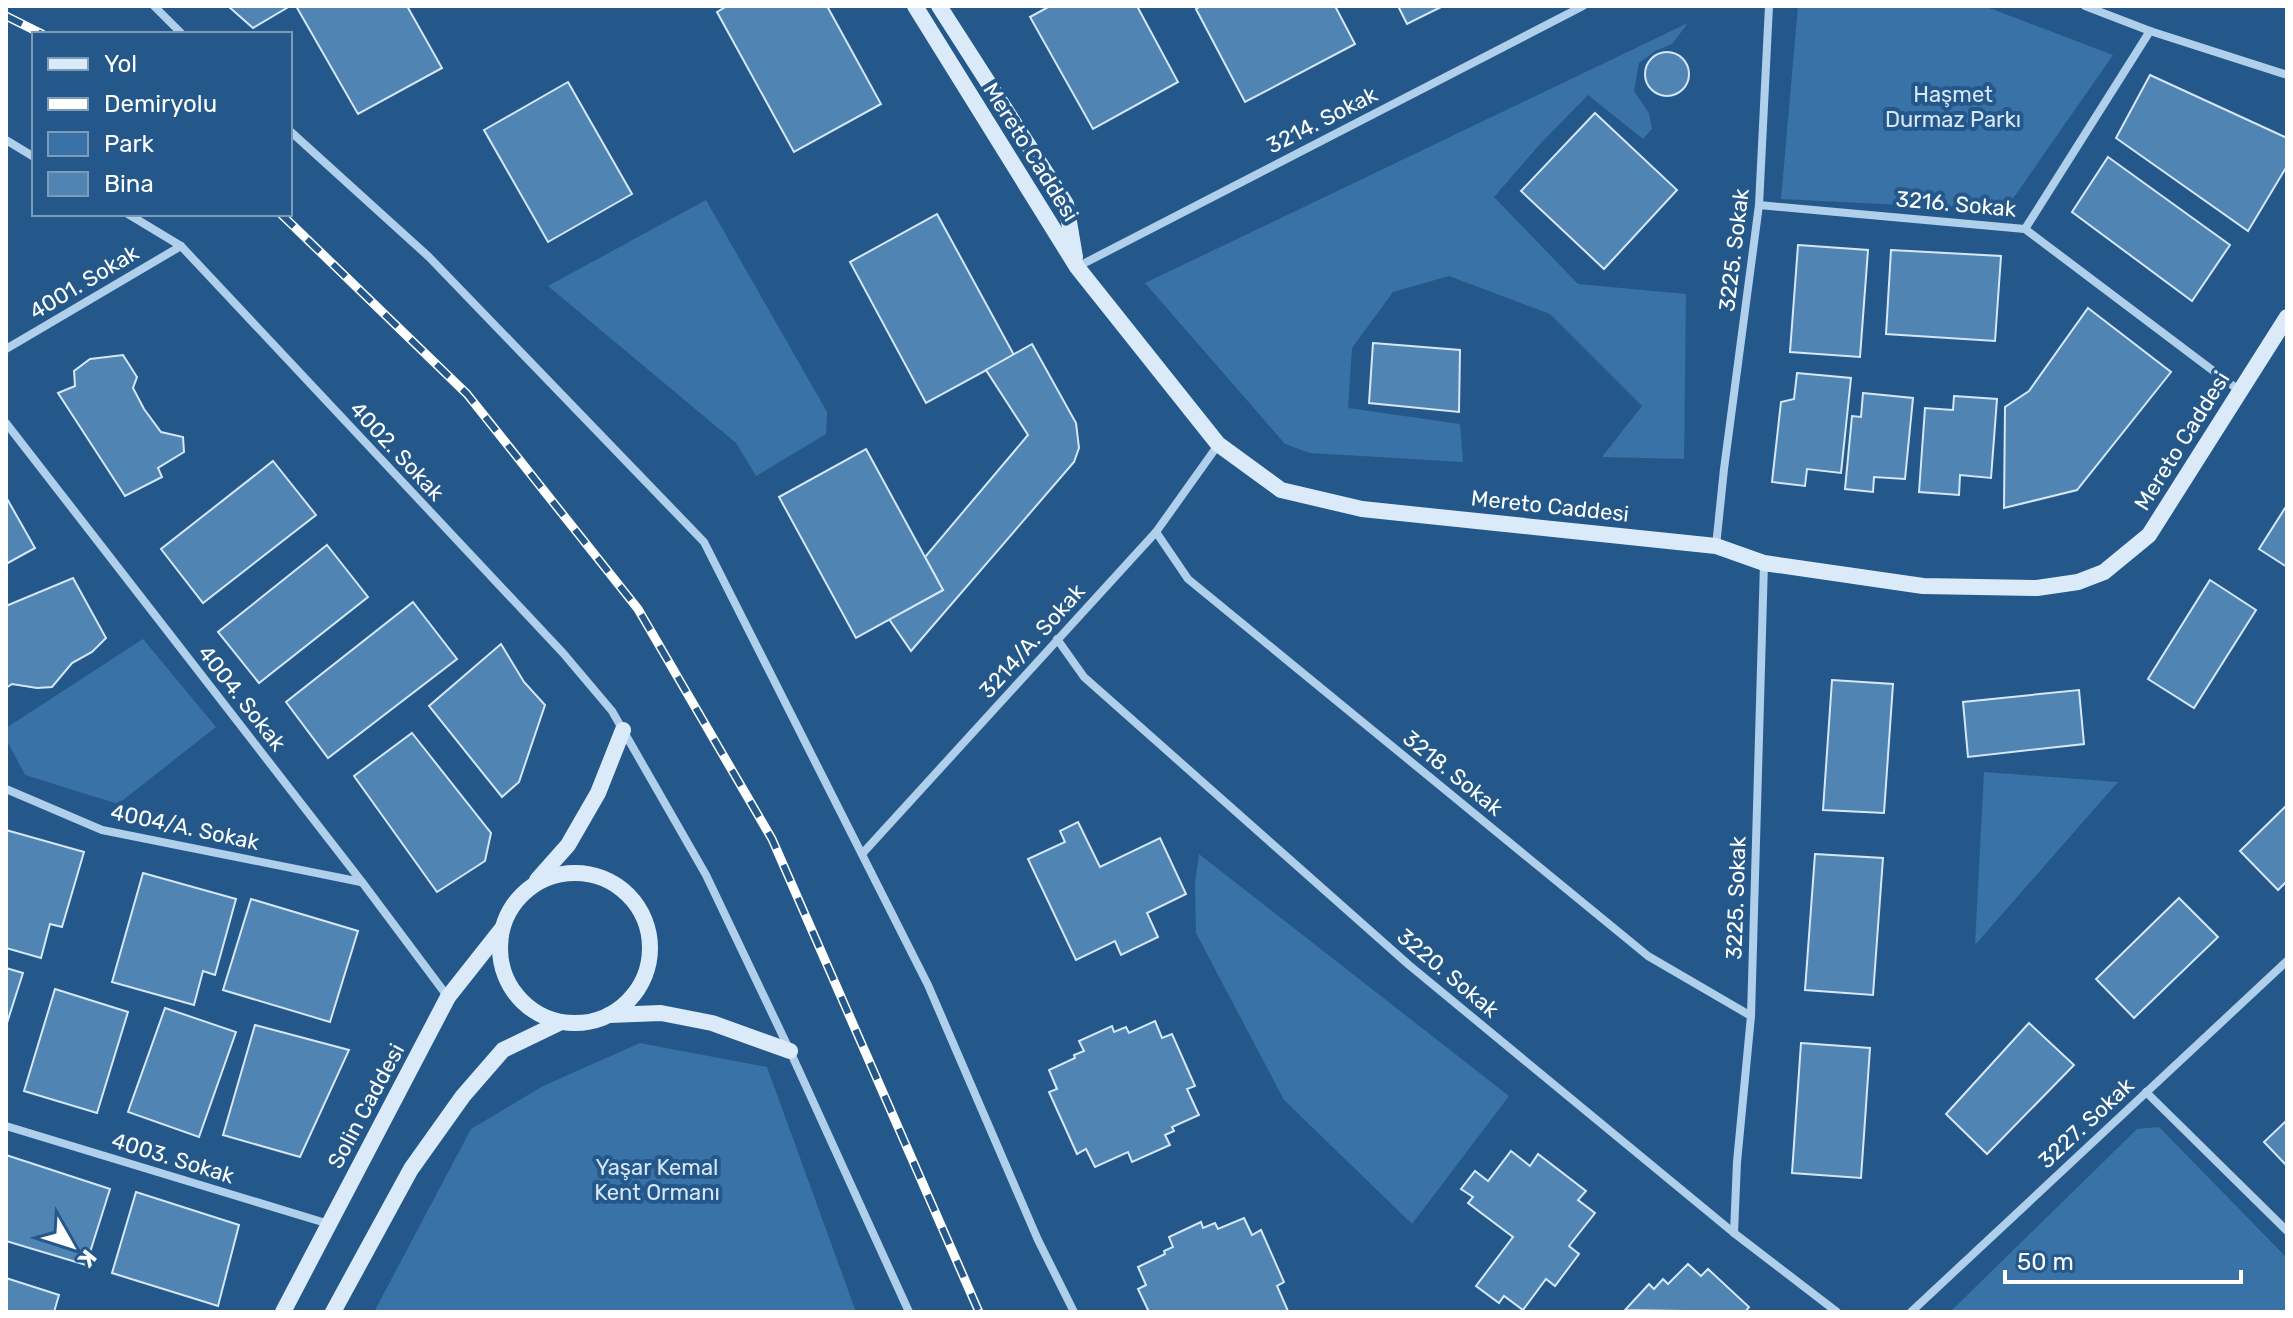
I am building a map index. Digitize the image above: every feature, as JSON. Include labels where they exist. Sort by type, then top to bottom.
[{"type":"street","points":[[154,6],[180,32]]},
{"type":"street","name":"Mereto Caddesi","points":[[915,6],[1077,267],[1218,444],[1281,490],[1362,509],[1716,546],[1764,563],[1923,586],[2037,588],[2078,582],[2104,572],[2149,535],[2287,317]]},
{"type":"street","points":[[939,6],[1066,204],[1077,267]]},
{"type":"street","name":"3214. Sokak","points":[[1077,267],[1583,6]]},
{"type":"street","name":"3225. Sokak","points":[[1716,546],[1759,205],[1769,6]]},
{"type":"street","points":[[2085,6],[2150,31],[2287,75]]},
{"type":"street","points":[[2025,229],[2150,31]]},
{"type":"street","points":[[292,133],[429,257],[704,542],[928,985],[1038,1240],[1074,1312]]},
{"type":"street","points":[[6,140],[32,156]]},
{"type":"street","name":"3216. Sokak","points":[[1759,205],[2025,229],[2240,391]]},
{"type":"street","name":"4002. Sokak","points":[[131,216],[181,246],[563,653],[612,711],[706,875],[909,1312]]},
{"type":"street","name":"4001. Sokak","points":[[6,349],[181,246]]},
{"type":"street","name":"4004. Sokak","points":[[6,423],[448,997]]},
{"type":"street","name":"3214/A. Sokak","points":[[862,854],[1156,532],[1218,444]]},
{"type":"street","name":"3218. Sokak","points":[[1156,532],[1188,579],[1648,956],[1751,1016]]},
{"type":"street","name":"3225. Sokak","points":[[1734,1233],[1737,1162],[1751,1016],[1764,563]]},
{"type":"street","name":"3220. Sokak","points":[[1057,639],[1084,677],[1409,965],[1734,1233],[1837,1312]]},
{"type":"street","points":[[623,730],[598,793],[568,845],[512,906],[502,929],[500,953],[506,977],[519,998],[538,1013],[561,1022],[585,1022],[609,1015],[661,1013],[712,1023],[790,1051]]},
{"type":"street","name":"4004/A. Sokak","points":[[6,789],[102,830],[362,882]]},
{"type":"street","points":[[529,888],[551,876],[576,872],[600,876],[622,889],[639,907],[648,931],[650,955],[643,980],[629,1000],[609,1015]]},
{"type":"street","name":"Solin Caddesi","points":[[283,1312],[448,997],[502,929]]},
{"type":"street","name":"3227. Sokak","points":[[1911,1312],[2287,961]]},
{"type":"street","points":[[333,1312],[411,1169],[463,1096],[503,1050],[561,1022]]},
{"type":"street","points":[[2146,1092],[2287,1231]]},
{"type":"street","name":"4003. Sokak","points":[[6,1126],[329,1224]]},
{"type":"green space","name":"Haşmet Durmaz Parkı","points":[[1798,6],[1984,6],[2113,55],[2005,210],[1781,199]]},
{"type":"green space","points":[[1688,23],[1672,44],[1655,51],[1639,63],[1634,91],[1649,113],[1652,129],[1643,139],[1588,95],[1494,197],[1578,284],[1686,294],[1684,459],[1602,457],[1642,406],[1550,314],[1449,276],[1393,292],[1352,348],[1348,408],[1460,424],[1463,462],[1310,453],[1285,444],[1145,283]]},
{"type":"green space","points":[[706,200],[827,412],[826,434],[756,476],[736,443],[548,286]]},
{"type":"green space","points":[[143,639],[216,727],[118,804],[25,775],[6,739],[6,728]]},
{"type":"green space","points":[[1984,772],[2118,782],[1975,945]]},
{"type":"green space","points":[[1199,854],[1509,1096],[1412,1224],[1284,1100],[1196,933],[1195,883]]},
{"type":"green space","name":"Yaşar Kemal Kent Ormanı","points":[[640,1043],[767,1067],[856,1312],[374,1312],[471,1129],[543,1086]]},
{"type":"green space","points":[[2159,1127],[2287,1258],[2287,1312],[1950,1312],[2137,1129]]},
{"type":"building","points":[[228,6],[290,6],[253,28]]},
{"type":"building","points":[[296,6],[407,6],[442,68],[358,114]]},
{"type":"building","points":[[727,6],[827,6],[881,104],[794,152],[717,12]]},
{"type":"building","points":[[1050,6],[1137,6],[1178,82],[1093,129],[1030,17]]},
{"type":"building","points":[[1201,6],[1335,6],[1355,44],[1245,102],[1196,9]]},
{"type":"building","points":[[1398,6],[1443,6],[1407,24]]},
{"type":"building","points":[[1667,52],[1682,59],[1689,74],[1682,89],[1667,96],[1652,89],[1645,74],[1652,59]]},
{"type":"building","points":[[2150,75],[2287,138],[2287,166],[2248,231],[2116,138]]},
{"type":"building","points":[[568,82],[632,194],[548,242],[484,130]]},
{"type":"building","points":[[1595,113],[1677,190],[1604,269],[1521,191]]},
{"type":"building","points":[[2108,157],[2230,245],[2192,301],[2072,212]]},
{"type":"building","points":[[937,214],[1014,355],[926,403],[850,262]]},
{"type":"building","points":[[1798,245],[1868,250],[1860,357],[1790,352]]},
{"type":"building","points":[[1891,250],[2001,256],[1995,341],[1886,334]]},
{"type":"building","points":[[2088,308],[2171,372],[2077,490],[2004,508],[2005,407],[2029,391]]},
{"type":"building","points":[[1373,343],[1460,350],[1459,412],[1369,403]]},
{"type":"building","points":[[1032,344],[1076,423],[1079,448],[1074,462],[911,651],[889,619],[943,590],[925,557],[1028,435],[986,370]]},
{"type":"building","points":[[123,355],[137,377],[133,388],[144,409],[161,432],[183,437],[184,452],[158,468],[162,477],[125,496],[58,393],[75,386],[74,371],[90,359]]},
{"type":"building","points":[[1797,373],[1851,378],[1841,473],[1807,469],[1805,486],[1772,482],[1781,402],[1794,399]]},
{"type":"building","points":[[1863,393],[1913,398],[1905,479],[1874,477],[1873,492],[1845,489],[1852,416],[1861,417]]},
{"type":"building","points":[[1954,396],[1997,399],[1991,478],[1960,475],[1959,495],[1919,492],[1925,408],[1953,410]]},
{"type":"building","points":[[866,449],[943,590],[856,638],[779,497]]},
{"type":"building","points":[[273,461],[316,515],[203,603],[161,549]]},
{"type":"building","points":[[6,497],[35,548],[6,564]]},
{"type":"building","points":[[2287,505],[2287,567],[2259,549]]},
{"type":"building","points":[[327,545],[368,597],[259,683],[218,632]]},
{"type":"building","points":[[73,578],[106,638],[92,652],[72,663],[52,687],[12,684],[6,688],[6,606]]},
{"type":"building","points":[[2210,580],[2256,610],[2194,708],[2148,679]]},
{"type":"building","points":[[413,602],[457,659],[328,758],[286,702]]},
{"type":"building","points":[[501,644],[524,682],[545,705],[519,782],[502,797],[429,706]]},
{"type":"building","points":[[1832,680],[1893,684],[1884,813],[1823,810]]},
{"type":"building","points":[[2079,690],[2084,744],[1968,757],[1963,702]]},
{"type":"building","points":[[412,733],[491,833],[485,861],[437,892],[354,776]]},
{"type":"building","points":[[2287,805],[2287,881],[2278,890],[2240,851]]},
{"type":"building","points":[[1078,822],[1100,867],[1160,838],[1186,894],[1147,913],[1158,937],[1121,955],[1115,941],[1076,960],[1028,859],[1065,842],[1060,831]]},
{"type":"building","points":[[6,830],[84,852],[62,927],[50,924],[41,958],[6,948]]},
{"type":"building","points":[[1815,854],[1883,858],[1873,995],[1805,990]]},
{"type":"building","points":[[143,873],[236,899],[215,975],[203,971],[194,1005],[112,982]]},
{"type":"building","points":[[2179,898],[2218,937],[2134,1018],[2096,979]]},
{"type":"building","points":[[251,899],[358,931],[330,1022],[223,990]]},
{"type":"building","points":[[6,968],[23,973],[6,1026]]},
{"type":"building","points":[[55,989],[128,1012],[97,1113],[24,1091]]},
{"type":"building","points":[[165,1008],[236,1032],[199,1137],[128,1112]]},
{"type":"building","points":[[1155,1021],[1162,1038],[1172,1034],[1195,1086],[1187,1089],[1199,1115],[1172,1127],[1174,1131],[1165,1135],[1170,1145],[1132,1162],[1128,1152],[1095,1167],[1086,1149],[1077,1154],[1049,1092],[1057,1089],[1049,1070],[1084,1051],[1079,1041],[1112,1026],[1114,1032],[1126,1027],[1129,1033]]},
{"type":"building","points":[[2029,1023],[2074,1065],[1987,1154],[1946,1114]]},
{"type":"building","points":[[255,1025],[349,1050],[300,1157],[223,1135]]},
{"type":"building","points":[[1801,1043],[1870,1048],[1861,1178],[1792,1173]]},
{"type":"building","points":[[2287,1120],[2287,1166],[2264,1142]]},
{"type":"building","points":[[1511,1151],[1530,1166],[1538,1154],[1586,1191],[1578,1200],[1595,1213],[1569,1246],[1579,1254],[1555,1286],[1546,1279],[1523,1310],[1504,1296],[1499,1303],[1476,1286],[1513,1237],[1468,1203],[1473,1197],[1461,1189],[1475,1171],[1488,1181]]},
{"type":"building","points":[[6,1155],[110,1189],[86,1265],[6,1241]]},
{"type":"building","points":[[136,1192],[239,1225],[218,1306],[112,1273]]},
{"type":"building","points":[[1244,1218],[1252,1235],[1261,1230],[1284,1282],[1277,1286],[1288,1311],[1149,1312],[1138,1289],[1146,1285],[1138,1267],[1173,1247],[1169,1237],[1201,1222],[1203,1228],[1215,1223],[1218,1229]]},
{"type":"building","points":[[1688,1264],[1701,1276],[1708,1269],[1749,1307],[1745,1312],[1625,1310],[1649,1284],[1654,1289],[1663,1279],[1668,1284]]},
{"type":"building","points":[[6,1278],[59,1295],[54,1312],[6,1312]]},
{"type":"railway","points":[[6,16],[38,32]]},
{"type":"railway","points":[[283,216],[467,394],[638,609],[772,839],[979,1312]]}]
